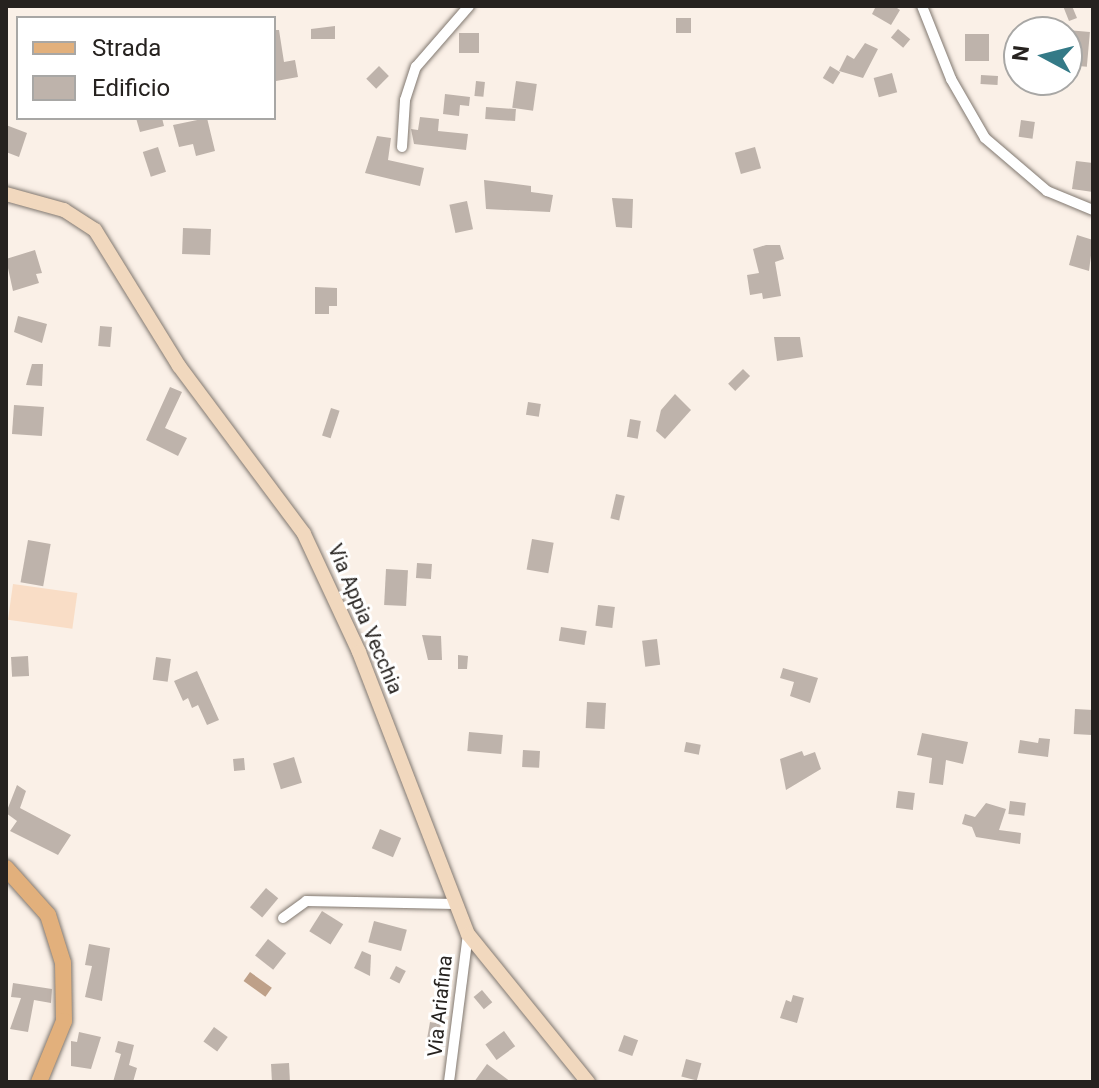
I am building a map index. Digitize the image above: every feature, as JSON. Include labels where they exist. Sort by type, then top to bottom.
[{"type":"main road","name":"Via Appia Vecchia","points":[[6,194],[64,210],[95,230],[179,366],[304,534],[359,652],[468,934],[588,1082]]},
{"type":"main road","points":[[6,868],[48,915],[63,963],[64,1021],[39,1082]]},
{"type":"street","points":[[402,147],[405,100],[414,70],[469,6]]},
{"type":"street","points":[[922,6],[951,79],[985,138],[1047,191],[1093,210]]},
{"type":"street","points":[[283,918],[306,901],[455,904]]},
{"type":"street","name":"Via Ariafina","points":[[449,1082],[468,934]]},
{"type":"shaded area","points":[[13,584],[77,593],[72,629],[8,620]]},
{"type":"shaded area","points":[[250,972],[272,988],[265,997],[244,981]]},
{"type":"building","points":[[876,6],[894,6],[900,10],[891,25],[872,14]]},
{"type":"building","points":[[1063,6],[1072,6],[1076,16],[1067,16]]},
{"type":"building","points":[[676,18],[691,18],[691,33],[676,33]]},
{"type":"building","points":[[335,26],[335,39],[311,39],[311,29]]},
{"type":"building","points":[[898,29],[910,39],[903,48],[891,37]]},
{"type":"building","points":[[276,30],[279,30],[284,62],[295,60],[298,77],[276,81]]},
{"type":"building","points":[[1083,31],[1090,32],[1087,67],[1083,67]]},
{"type":"building","points":[[459,33],[479,33],[479,53],[459,53]]},
{"type":"building","points":[[965,34],[989,34],[989,61],[965,61]]},
{"type":"building","points":[[865,43],[878,49],[863,78],[839,71],[847,55],[854,59]]},
{"type":"building","points":[[379,66],[389,76],[376,89],[366,79]]},
{"type":"building","points":[[830,66],[840,72],[833,84],[823,78]]},
{"type":"building","points":[[892,73],[897,92],[879,97],[874,78]]},
{"type":"building","points":[[981,75],[998,76],[998,85],[981,84]]},
{"type":"building","points":[[476,81],[485,82],[483,97],[474,96]]},
{"type":"building","points":[[516,81],[537,84],[533,111],[512,108]]},
{"type":"building","points":[[445,94],[470,97],[469,106],[460,105],[459,116],[443,114]]},
{"type":"building","points":[[486,107],[516,109],[515,121],[485,119]]},
{"type":"building","points":[[420,117],[439,119],[438,131],[468,134],[466,150],[414,144],[411,129],[418,130]]},
{"type":"building","points":[[137,120],[162,120],[164,126],[140,132]]},
{"type":"building","points":[[207,120],[215,151],[196,156],[193,144],[179,147],[173,125]]},
{"type":"building","points":[[1021,120],[1035,122],[1032,139],[1019,137]]},
{"type":"building","points":[[6,125],[27,133],[19,157],[6,152]]},
{"type":"building","points":[[377,136],[391,138],[388,160],[424,168],[420,186],[365,173]]},
{"type":"building","points":[[158,147],[166,172],[151,177],[143,152]]},
{"type":"building","points":[[755,147],[761,168],[741,174],[735,153]]},
{"type":"building","points":[[1076,161],[1093,163],[1093,192],[1072,189]]},
{"type":"building","points":[[484,180],[531,186],[531,192],[553,195],[550,212],[486,209]]},
{"type":"building","points":[[612,198],[633,199],[632,228],[616,227]]},
{"type":"building","points":[[467,201],[473,229],[455,233],[449,205]]},
{"type":"building","points":[[183,228],[211,229],[210,255],[182,254]]},
{"type":"building","points":[[1077,235],[1093,240],[1089,271],[1069,265]]},
{"type":"building","points":[[780,245],[784,259],[775,262],[781,296],[763,299],[762,293],[750,295],[747,275],[759,273],[753,249]]},
{"type":"building","points":[[35,250],[42,273],[36,274],[39,283],[13,291],[6,259]]},
{"type":"building","points":[[315,287],[337,288],[337,306],[329,306],[329,314],[315,314]]},
{"type":"building","points":[[18,316],[47,324],[42,343],[14,332]]},
{"type":"building","points":[[100,326],[112,327],[110,347],[98,346]]},
{"type":"building","points":[[774,337],[800,337],[803,357],[777,361]]},
{"type":"building","points":[[32,364],[43,364],[42,386],[26,385]]},
{"type":"building","points":[[743,369],[750,376],[735,391],[728,384]]},
{"type":"building","points":[[170,387],[182,392],[165,428],[187,438],[178,456],[146,440]]},
{"type":"building","points":[[675,394],[691,410],[665,439],[656,431],[661,410]]},
{"type":"building","points":[[528,402],[541,404],[539,417],[526,415]]},
{"type":"building","points":[[14,405],[44,407],[42,436],[12,434]]},
{"type":"building","points":[[331,408],[340,411],[331,438],[322,436]]},
{"type":"building","points":[[630,419],[641,421],[638,439],[627,437]]},
{"type":"building","points":[[616,494],[625,496],[619,520],[610,518]]},
{"type":"building","points":[[532,539],[554,543],[548,573],[527,570]]},
{"type":"building","points":[[28,540],[51,544],[43,586],[21,582]]},
{"type":"building","points":[[417,563],[432,564],[431,579],[416,578]]},
{"type":"building","points":[[386,569],[408,570],[406,606],[384,605]]},
{"type":"building","points":[[598,605],[615,607],[612,628],[595,626]]},
{"type":"building","points":[[561,627],[587,631],[584,645],[559,641]]},
{"type":"building","points":[[422,635],[441,636],[442,660],[428,660]]},
{"type":"building","points":[[657,639],[660,665],[645,667],[642,641]]},
{"type":"building","points":[[458,655],[468,656],[467,669],[458,669]]},
{"type":"building","points":[[28,656],[29,676],[12,677],[11,657]]},
{"type":"building","points":[[156,657],[171,659],[168,682],[153,680]]},
{"type":"building","points":[[783,668],[818,678],[810,703],[790,696],[794,682],[780,678]]},
{"type":"building","points":[[197,671],[219,720],[207,725],[198,705],[192,708],[188,698],[183,701],[174,681]]},
{"type":"building","points":[[587,702],[606,703],[605,729],[586,728]]},
{"type":"building","points":[[1075,709],[1093,710],[1092,735],[1074,734]]},
{"type":"building","points":[[469,732],[503,735],[501,754],[467,751]]},
{"type":"building","points":[[922,733],[968,742],[963,764],[946,760],[943,785],[929,783],[932,758],[917,755]]},
{"type":"building","points":[[1039,738],[1050,739],[1048,757],[1018,753],[1020,740],[1038,743]]},
{"type":"building","points":[[686,742],[701,745],[699,755],[684,752]]},
{"type":"building","points":[[523,750],[540,751],[539,768],[522,767]]},
{"type":"building","points":[[802,751],[804,756],[815,752],[821,769],[786,790],[780,759]]},
{"type":"building","points":[[294,757],[302,783],[281,789],[273,763]]},
{"type":"building","points":[[244,758],[245,770],[234,771],[233,759]]},
{"type":"building","points":[[17,785],[26,791],[20,808],[71,835],[58,855],[10,831],[17,821],[6,813]]},
{"type":"building","points":[[898,791],[915,793],[913,810],[896,808]]},
{"type":"building","points":[[1010,801],[1026,803],[1024,816],[1008,814]]},
{"type":"building","points":[[986,803],[1006,809],[999,830],[1021,833],[1020,844],[976,837],[972,827],[962,824],[965,814],[975,817]]},
{"type":"building","points":[[380,829],[401,838],[393,857],[372,848]]},
{"type":"building","points":[[266,888],[278,898],[262,917],[250,907]]},
{"type":"building","points":[[322,911],[343,924],[330,945],[309,931]]},
{"type":"building","points":[[374,921],[407,930],[401,951],[368,942]]},
{"type":"building","points":[[268,939],[286,953],[273,970],[255,956]]},
{"type":"building","points":[[89,944],[110,948],[102,1001],[85,997],[92,966],[85,965]]},
{"type":"building","points":[[362,951],[371,955],[370,976],[354,968]]},
{"type":"building","points":[[396,966],[406,971],[399,983],[390,978]]},
{"type":"building","points":[[13,983],[52,989],[51,1003],[34,1000],[28,1032],[10,1029],[21,998],[11,997]]},
{"type":"building","points":[[482,990],[492,1002],[484,1009],[474,997]]},
{"type":"building","points":[[793,995],[804,998],[797,1023],[780,1018],[786,1000],[791,1002]]},
{"type":"building","points":[[430,1022],[441,1024],[438,1042],[427,1040]]},
{"type":"building","points":[[214,1027],[228,1037],[217,1052],[203,1042]]},
{"type":"building","points":[[504,1031],[515,1046],[497,1060],[485,1045]]},
{"type":"building","points":[[79,1032],[101,1037],[91,1069],[71,1066],[71,1041],[77,1042]]},
{"type":"building","points":[[624,1035],[638,1040],[632,1056],[618,1051]]},
{"type":"building","points":[[118,1041],[134,1045],[129,1065],[137,1068],[133,1082],[113,1082],[121,1054],[115,1052]]},
{"type":"building","points":[[686,1059],[701,1063],[697,1081],[681,1076]]},
{"type":"building","points":[[289,1063],[290,1082],[272,1082],[271,1064]]},
{"type":"building","points":[[487,1064],[511,1082],[474,1082]]}]
